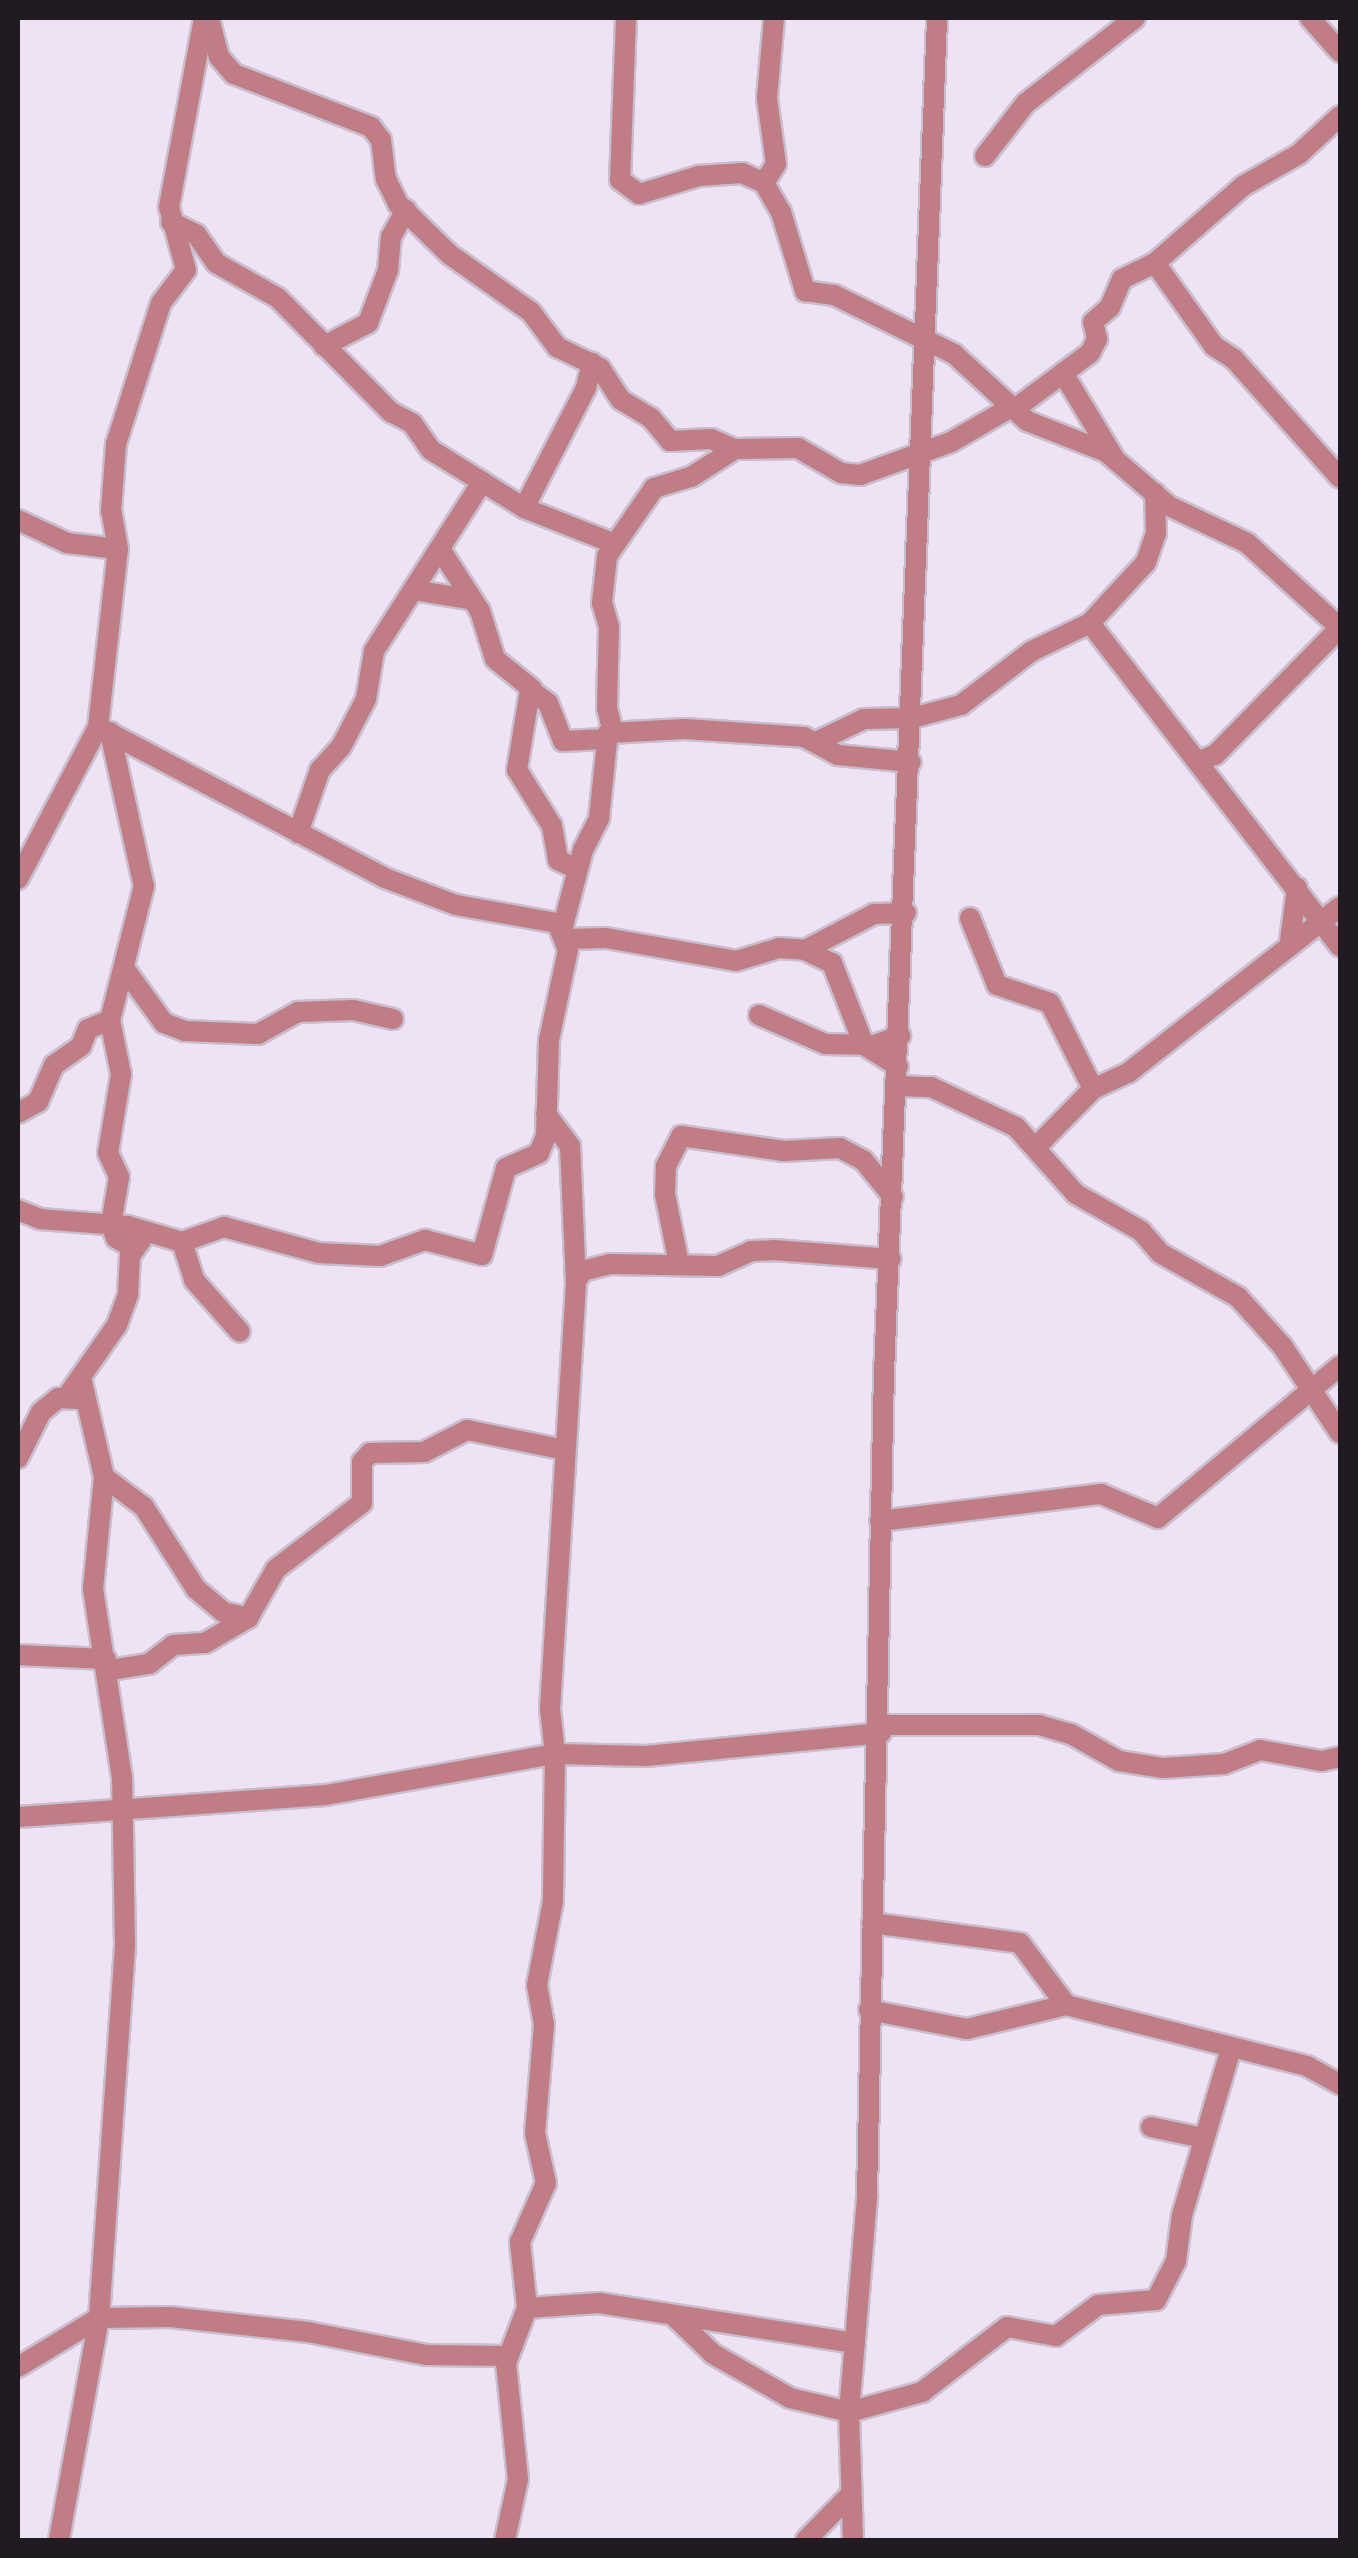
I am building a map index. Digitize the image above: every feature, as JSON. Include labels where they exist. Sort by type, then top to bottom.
[{"type":"street","points":[[207,18],[219,58],[234,74],[370,127],[382,140],[390,192],[406,210],[449,254],[531,312],[557,347],[592,363],[622,400],[651,418],[670,440],[711,439],[734,449],[798,448],[841,473],[860,475],[921,456],[1015,407],[1063,372],[1095,346],[1093,322],[1110,306],[1122,279],[1155,263],[1243,186],[1299,154],[1340,116]]},
{"type":"street","points":[[207,18],[170,222],[186,252],[186,270],[161,303],[136,373],[116,444],[107,546],[104,729],[144,886],[110,1020],[121,1074],[108,1153],[119,1178],[111,1225],[116,1238],[182,1242],[224,1227],[319,1253],[380,1256],[425,1240],[482,1255],[506,1168],[539,1153],[564,934],[578,869],[600,818],[609,736],[609,626],[602,603],[613,543]]},
{"type":"street","points":[[626,18],[620,180],[639,194],[699,176],[742,173],[764,183],[800,262],[800,286],[860,306],[982,373],[1027,422],[1114,458],[1185,515],[1246,542],[1340,628],[1207,758]]},
{"type":"street","points":[[764,183],[776,164],[767,98],[774,18]]},
{"type":"street","points":[[853,2540],[849,2412],[867,2196],[869,2010],[881,1729],[880,1521],[906,913],[936,18]]},
{"type":"street","points":[[985,156],[1026,103],[1134,18]]},
{"type":"street","points":[[1310,18],[1340,52]]},
{"type":"street","points":[[324,346],[368,323],[388,270],[390,237],[406,210]]},
{"type":"street","points":[[170,222],[196,234],[216,263],[278,298],[391,412],[412,423],[431,450],[524,508],[613,543],[623,538],[654,488],[691,477],[734,449]]},
{"type":"street","points":[[1155,263],[1214,346],[1247,372],[1340,478]]},
{"type":"street","points":[[524,508],[586,388],[592,363]]},
{"type":"street","points":[[1063,372],[1114,458]]},
{"type":"street","points":[[298,833],[320,770],[341,747],[366,700],[374,651],[482,482]]},
{"type":"street","points":[[818,741],[864,719],[912,718],[961,705],[1032,651],[1090,623],[1146,562],[1156,533],[1156,493]]},
{"type":"street","points":[[18,520],[67,543],[107,546]]},
{"type":"street","points":[[440,548],[468,599],[480,611],[495,659],[548,703],[563,740]]},
{"type":"street","points":[[414,590],[468,599]]},
{"type":"street","points":[[1090,623],[1207,758],[1216,780],[1340,947]]},
{"type":"street","points":[[532,689],[518,750],[521,782],[552,826],[558,860],[578,869]]},
{"type":"street","points":[[104,729],[385,878],[456,904],[548,920],[564,934],[606,938],[726,962],[779,948],[805,950],[832,964],[864,1045],[897,1076],[955,1096],[1038,1145],[1076,1194],[1141,1231],[1160,1254],[1238,1296],[1313,1389],[1340,1433]]},
{"type":"street","points":[[18,878],[104,729]]},
{"type":"street","points":[[518,750],[542,736],[563,740],[648,736],[685,729],[818,741],[838,755],[911,762]]},
{"type":"street","points":[[1290,941],[1297,888]]},
{"type":"street","points":[[1038,1145],[1093,1089],[1140,1064],[1290,941],[1324,923],[1340,908]]},
{"type":"street","points":[[805,950],[874,914],[906,913]]},
{"type":"street","points":[[970,918],[996,985],[1050,1003],[1093,1089]]},
{"type":"street","points":[[124,968],[164,1023],[186,1032],[258,1034],[298,1012],[353,1010],[394,1019]]},
{"type":"street","points":[[759,1016],[825,1044],[864,1045],[900,1036]]},
{"type":"street","points":[[18,1113],[38,1102],[54,1065],[81,1046],[85,1032],[110,1020]]},
{"type":"street","points":[[506,2540],[518,2479],[507,2356],[527,2308],[520,2242],[546,2183],[535,2133],[544,2024],[537,1985],[553,1901],[554,1754],[550,1709],[576,1282],[570,1146],[546,1114]]},
{"type":"street","points":[[679,1264],[665,1194],[666,1166],[681,1136],[784,1151],[840,1148],[864,1161],[893,1197]]},
{"type":"street","points":[[18,1210],[40,1220],[111,1225]]},
{"type":"street","points":[[18,1458],[41,1412],[85,1388],[123,1310],[140,1242]]},
{"type":"street","points":[[182,1242],[194,1280],[240,1332]]},
{"type":"street","points":[[576,1282],[589,1268],[718,1266],[751,1251],[891,1259]]},
{"type":"street","points":[[880,1521],[1101,1494],[1158,1518],[1340,1366]]},
{"type":"street","points":[[60,2540],[99,2318],[121,2034],[122,1810],[108,1665],[92,1589],[104,1477],[85,1388]]},
{"type":"street","points":[[18,1656],[108,1665],[149,1664],[173,1645],[206,1642],[248,1618],[276,1569],[362,1504],[362,1462],[370,1452],[424,1452],[467,1430],[565,1450]]},
{"type":"street","points":[[104,1477],[144,1507],[196,1590],[223,1612],[248,1618]]},
{"type":"street","points":[[18,1817],[326,1795],[554,1754],[646,1756],[881,1729],[1039,1725],[1070,1734],[1119,1761],[1163,1768],[1224,1764],[1260,1750],[1340,1757]]},
{"type":"street","points":[[872,1923],[1020,1942],[1066,2005]]},
{"type":"street","points":[[869,2010],[967,2029],[1066,2005],[1307,2066],[1340,2084]]},
{"type":"street","points":[[674,2316],[713,2354],[790,2398],[849,2412],[922,2392],[1007,2327],[1056,2336],[1098,2305],[1156,2300],[1176,2260],[1203,2138],[1231,2048]]},
{"type":"street","points":[[1151,2126],[1203,2138]]},
{"type":"street","points":[[527,2308],[599,2303],[855,2343]]},
{"type":"street","points":[[18,2367],[99,2318],[170,2317],[308,2332],[426,2356],[507,2356]]},
{"type":"street","points":[[806,2540],[850,2496]]}]
